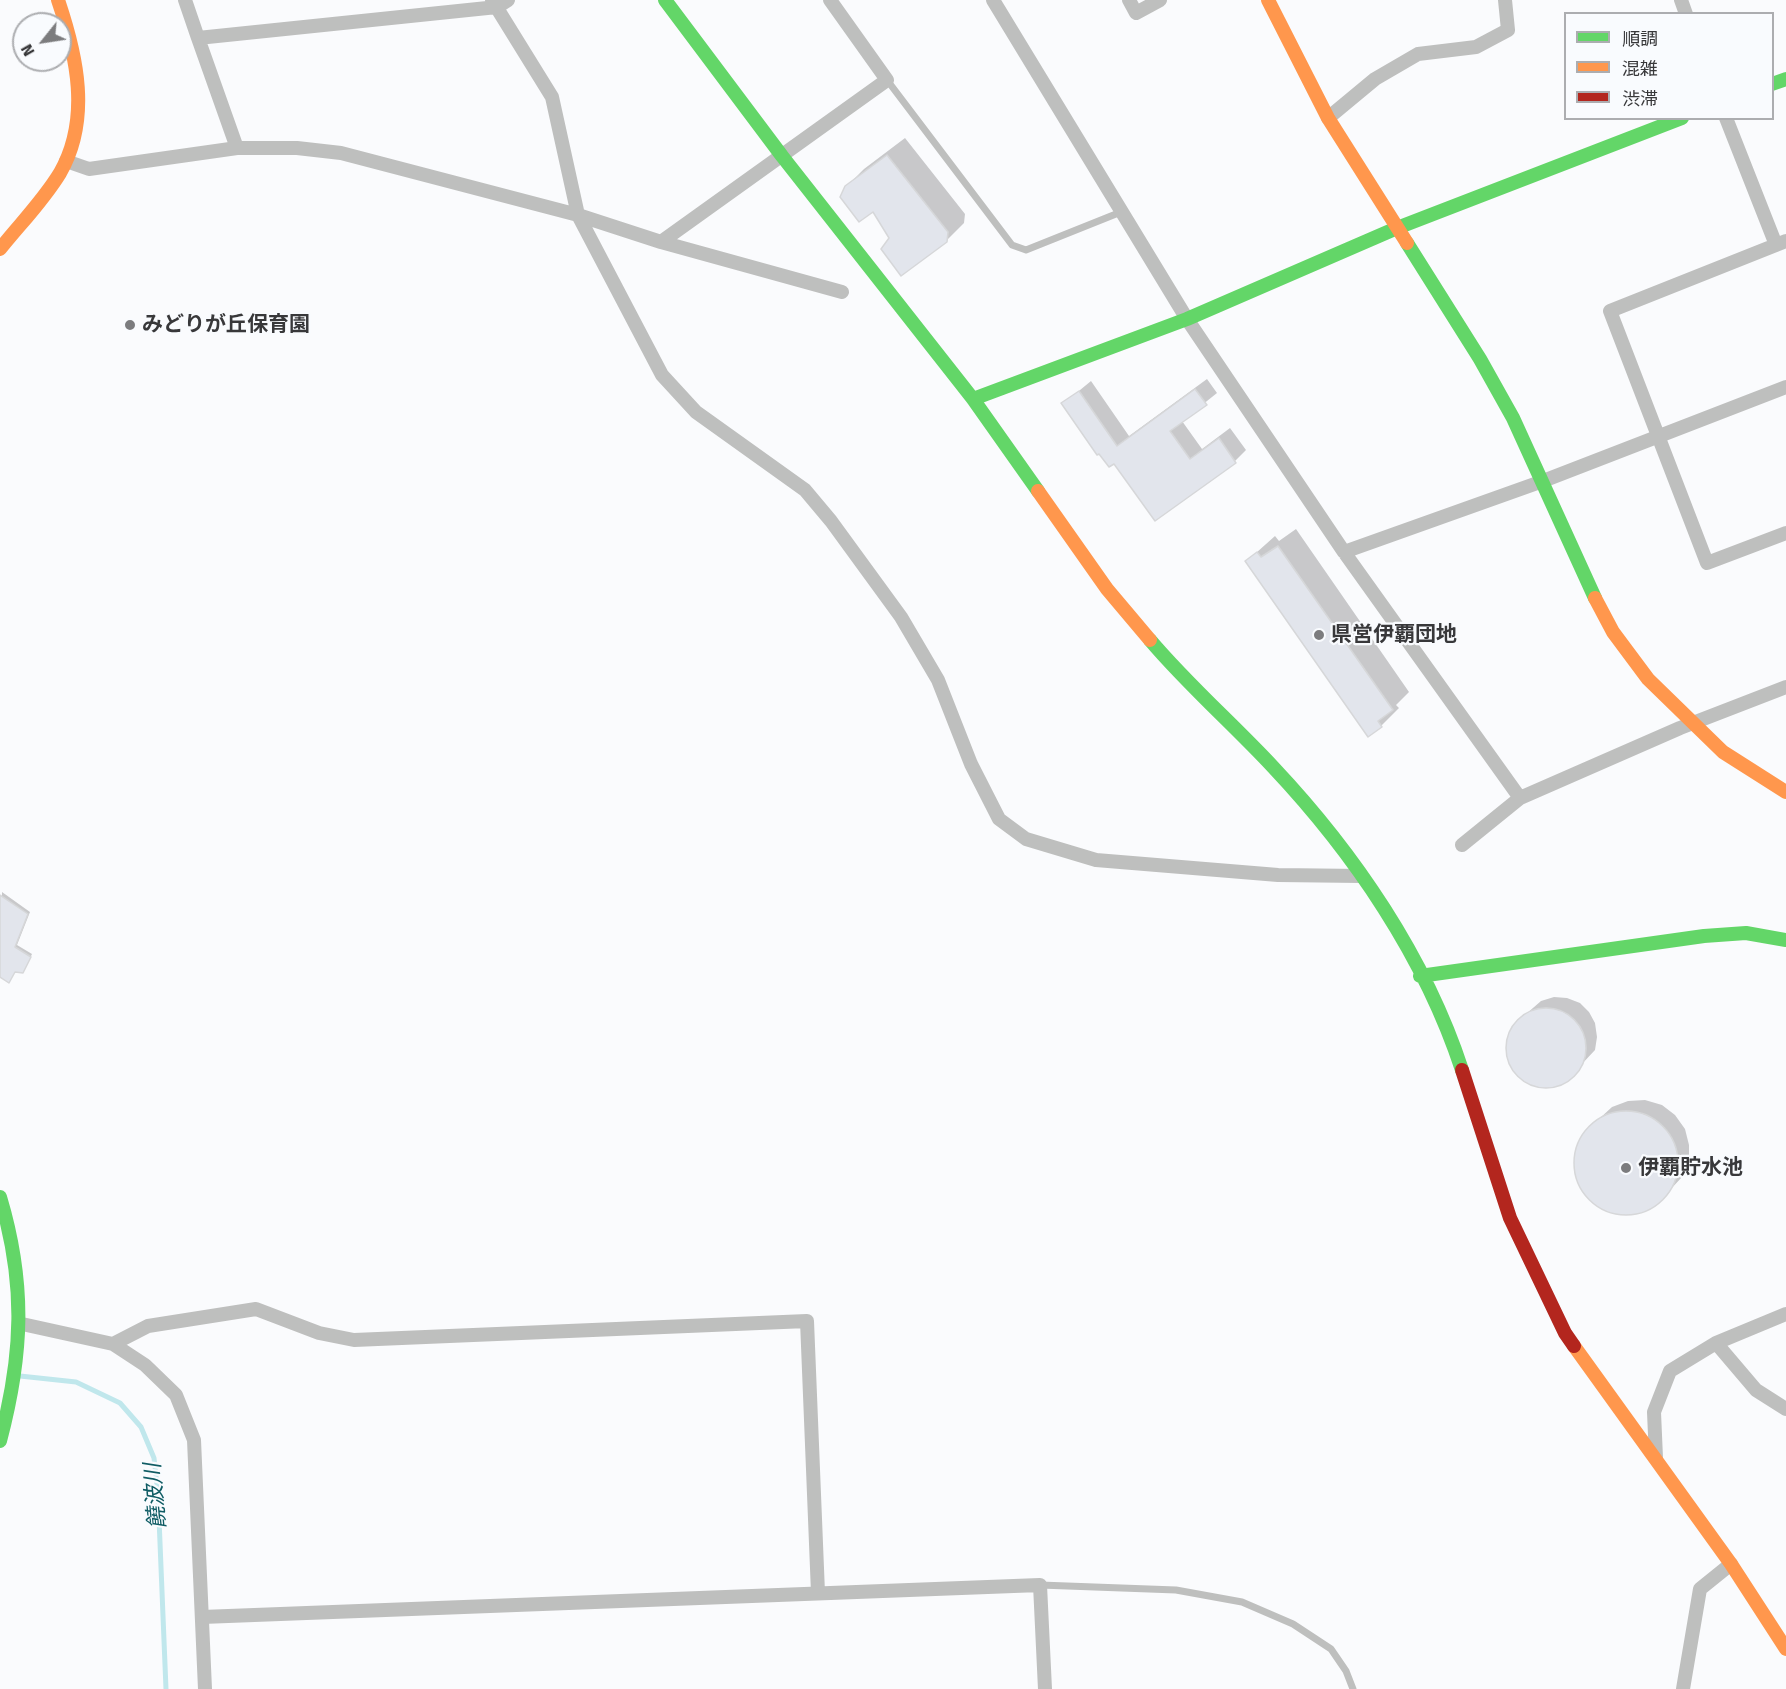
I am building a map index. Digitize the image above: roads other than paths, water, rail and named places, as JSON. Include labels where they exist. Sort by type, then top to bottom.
[{"type":"main road","points":[[1,245],[48,189],[66,160],[76,128],[78,70],[70,31],[58,0]]},
{"type":"main road","points":[[665,0],[782,156],[973,399],[1107,589],[1170,663],[1274,768],[1334,835],[1394,926],[1448,1027],[1510,1218],[1565,1333],[1731,1564],[1786,1649]]},
{"type":"main road","points":[[1268,0],[1328,118],[1480,359],[1513,417],[1543,481],[1582,575],[1613,632],[1647,679],[1692,724],[1723,752],[1786,792]]},
{"type":"main road","points":[[973,399],[1186,319],[1397,228],[1677,120]]},
{"type":"main road","points":[[1420,976],[1704,936],[1746,933],[1786,940]]},
{"type":"main road","points":[[0,1197],[16,1252],[22,1324],[0,1441]]},
{"type":"street","points":[[185,0],[237,148]]},
{"type":"street","points":[[661,242],[887,80],[830,0]]},
{"type":"street","points":[[993,0],[1186,319],[1344,552],[1520,798]]},
{"type":"street","points":[[1129,0],[1136,13],[1160,0]]},
{"type":"street","points":[[1328,118],[1375,79],[1418,54],[1476,47],[1508,30],[1504,0]]},
{"type":"street","points":[[198,38],[499,2],[552,97],[578,215],[662,375],[696,412],[805,489],[901,617],[938,680],[971,764],[999,819],[1026,839],[1096,860],[1278,874],[1361,876]]},
{"type":"street","points":[[1727,120],[1781,243],[1610,311],[1707,564],[1786,533]]},
{"type":"street","points":[[66,160],[89,169],[237,148],[297,148],[341,153],[578,215],[661,242],[842,291]]},
{"type":"street","points":[[1344,552],[1543,481],[1786,387]]},
{"type":"street","points":[[1462,845],[1520,798],[1692,724],[1786,687]]},
{"type":"street","points":[[113,1344],[148,1326],[256,1309],[319,1333],[354,1340],[807,1321],[818,1593]]},
{"type":"street","points":[[1656,1458],[1654,1412],[1670,1371],[1716,1343],[1786,1314]]},
{"type":"street","points":[[22,1324],[113,1344],[145,1365],[176,1395],[194,1440],[205,1689]]},
{"type":"street","points":[[1716,1343],[1756,1390],[1786,1409]]},
{"type":"street","points":[[1683,1689],[1700,1589],[1731,1564]]},
{"type":"street","points":[[202,1617],[1040,1585],[1045,1689]]},
{"type":"lane","points":[[887,80],[1011,245],[1026,250],[1121,212]]},
{"type":"lane","points":[[1040,1585],[1176,1590],[1242,1602],[1293,1624],[1330,1649],[1346,1671],[1353,1689]]},
{"type":"waterway","name":"饒波川","points":[[20,1376],[76,1382],[120,1403],[141,1427],[154,1458],[158,1494],[166,1689]]},
{"type":"place","name":"みどりが丘保育園","points":[[130,325]]},
{"type":"place","name":"県営伊覇団地","points":[[1319,635]]},
{"type":"place","name":"伊覇貯水池","points":[[1626,1168]]}]
